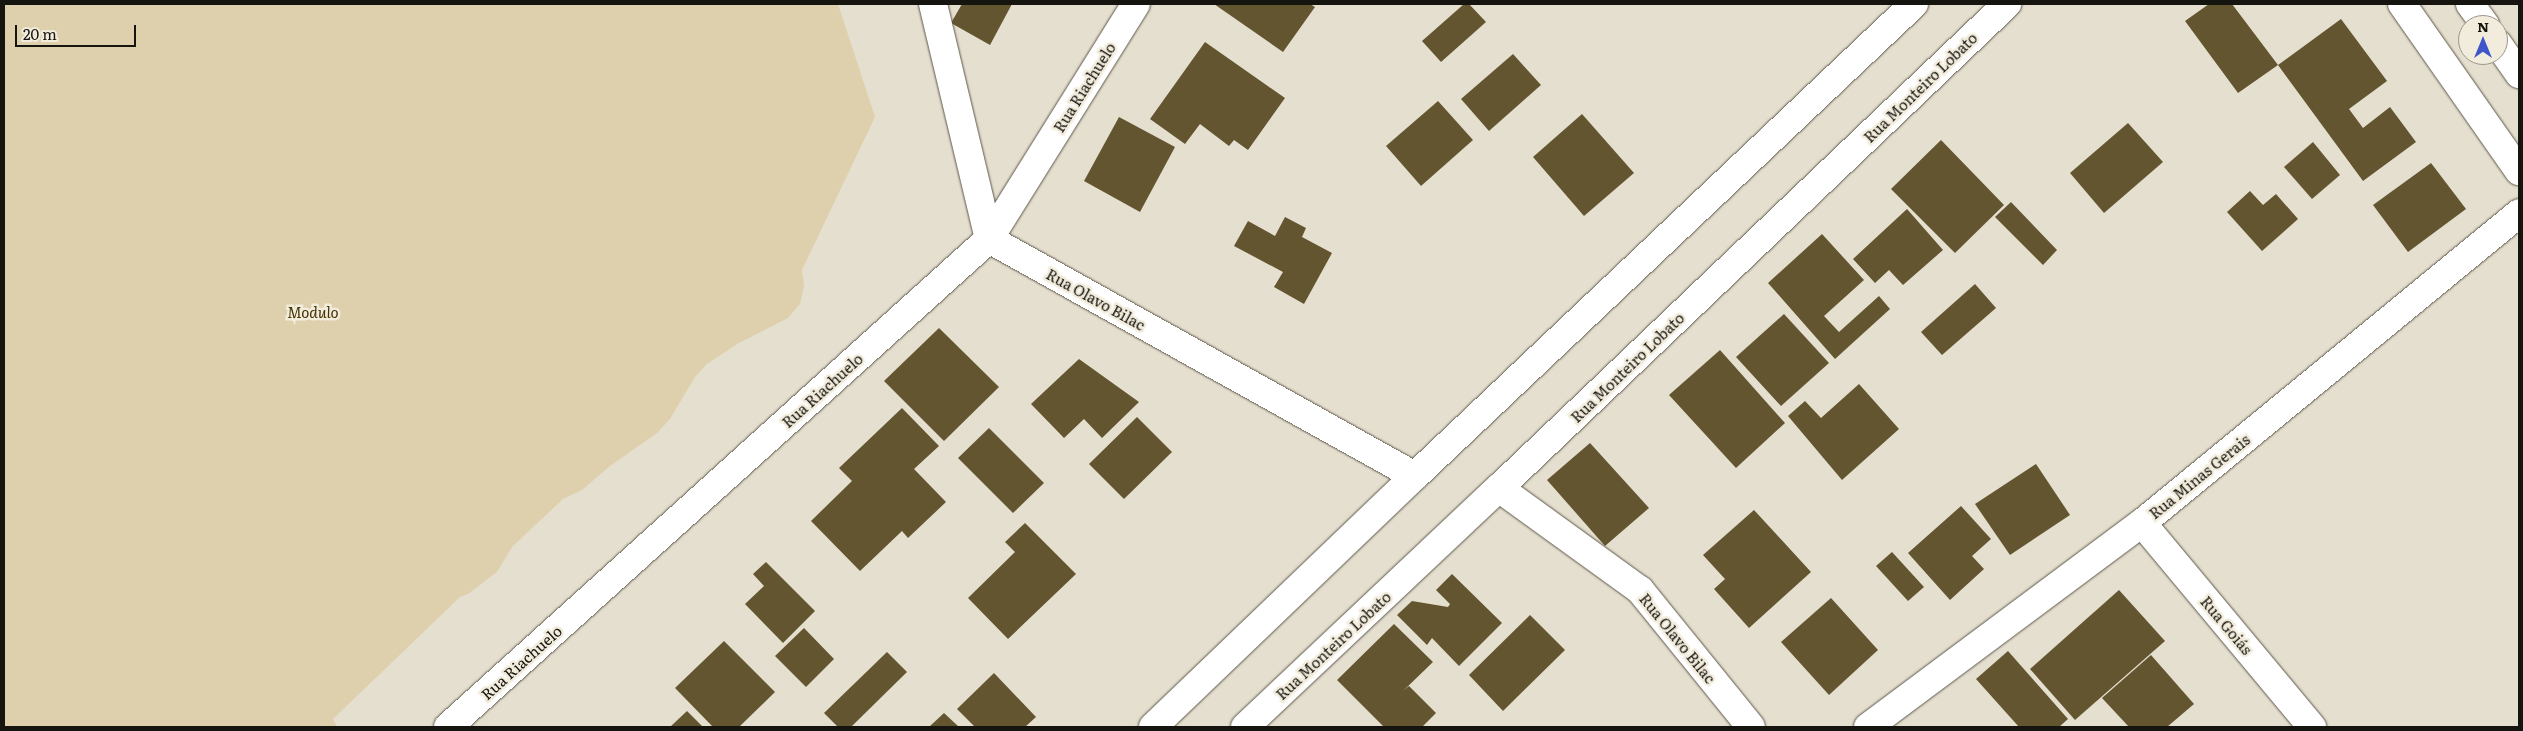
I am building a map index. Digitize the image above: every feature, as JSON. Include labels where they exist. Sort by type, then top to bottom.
[{"type":"street","points":[[933,4],[989,239]]},
{"type":"street","name":"Rua Riachuelo","points":[[448,727],[989,239],[1136,4]]},
{"type":"street","points":[[1153,727],[1415,476],[1914,4]]},
{"type":"street","name":"Rua Monteiro Lobato","points":[[1245,727],[2007,4]]},
{"type":"street","points":[[2402,4],[2519,171]]},
{"type":"street","points":[[2470,4],[2478,15]]},
{"type":"street","points":[[2508,58],[2519,74]]},
{"type":"street","name":"Rua Minas Gerais","points":[[1868,727],[2142,523],[2519,213]]},
{"type":"street","name":"Rua Olavo Bilac","points":[[989,239],[1415,476]]},
{"type":"street","name":"Rua Olavo Bilac","points":[[1499,488],[1640,590],[1751,727]]},
{"type":"street","name":"Rua Goiás","points":[[2142,523],[2312,727]]},
{"type":"green space","name":"Modulo","points":[[4,4],[838,4],[875,117],[802,270],[804,286],[800,304],[788,318],[739,343],[707,364],[695,377],[670,419],[657,433],[610,466],[582,490],[563,499],[512,547],[497,572],[468,594],[460,597],[333,719],[337,727],[4,727]]},
{"type":"building","points":[[962,4],[1012,4],[990,45],[951,23]]},
{"type":"building","points":[[1214,4],[1310,4],[1315,7],[1283,52]]},
{"type":"building","points":[[1464,4],[1469,4],[1486,22],[1441,62],[1422,41]]},
{"type":"building","points":[[2209,4],[2232,4],[2278,65],[2238,93],[2185,21]]},
{"type":"building","points":[[2341,19],[2387,81],[2349,109],[2363,128],[2390,107],[2416,142],[2363,181],[2278,65]]},
{"type":"building","points":[[1205,42],[1285,98],[1248,150],[1234,140],[1229,146],[1200,124],[1185,144],[1150,119]]},
{"type":"building","points":[[1513,54],[1541,85],[1489,131],[1461,99]]},
{"type":"building","points":[[1438,101],[1473,140],[1421,186],[1386,146]]},
{"type":"building","points":[[1582,114],[1634,173],[1584,216],[1533,157]]},
{"type":"building","points":[[1119,117],[1175,147],[1140,212],[1084,181]]},
{"type":"building","points":[[2128,123],[2163,162],[2104,213],[2070,173]]},
{"type":"building","points":[[1941,140],[2004,205],[1955,253],[1891,189]]},
{"type":"building","points":[[2313,142],[2340,175],[2312,199],[2284,167]]},
{"type":"building","points":[[2431,163],[2466,209],[2408,252],[2373,205]]},
{"type":"building","points":[[2250,191],[2263,205],[2276,194],[2298,219],[2262,251],[2227,212]]},
{"type":"building","points":[[2011,202],[2057,250],[2043,265],[1995,217]]},
{"type":"building","points":[[1907,209],[1943,250],[1903,285],[1889,270],[1875,283],[1853,259]]},
{"type":"building","points":[[1285,217],[1306,228],[1302,237],[1332,253],[1304,304],[1274,287],[1283,272],[1234,246],[1248,221],[1275,236]]},
{"type":"building","points":[[1822,234],[1864,280],[1824,316],[1839,332],[1879,296],[1890,309],[1835,359],[1768,283]]},
{"type":"building","points":[[1975,284],[1996,308],[1942,355],[1921,332]]},
{"type":"building","points":[[1784,314],[1829,363],[1781,406],[1736,357]]},
{"type":"building","points":[[939,328],[999,387],[944,441],[884,381]]},
{"type":"building","points":[[1720,350],[1785,423],[1736,468],[1669,395]]},
{"type":"building","points":[[1079,359],[1139,402],[1102,438],[1084,419],[1064,438],[1031,404]]},
{"type":"building","points":[[1859,384],[1899,429],[1842,480],[1788,416],[1805,401],[1821,418]]},
{"type":"building","points":[[902,408],[939,446],[914,469],[946,502],[908,538],[902,531],[860,571],[811,521],[852,481],[839,468]]},
{"type":"building","points":[[1137,417],[1172,452],[1124,499],[1089,464]]},
{"type":"building","points":[[989,428],[1044,483],[1013,513],[958,458]]},
{"type":"building","points":[[1590,443],[1649,508],[1605,546],[1547,480]]},
{"type":"building","points":[[2036,464],[2070,515],[2010,555],[1975,504]]},
{"type":"building","points":[[1961,506],[1991,539],[1972,556],[1984,569],[1950,600],[1908,553]]},
{"type":"building","points":[[1754,510],[1811,572],[1749,628],[1714,589],[1725,579],[1703,555]]},
{"type":"building","points":[[1025,523],[1076,574],[1008,639],[968,598],[1015,552],[1005,542]]},
{"type":"building","points":[[1892,552],[1924,587],[1908,601],[1876,566]]},
{"type":"building","points":[[766,562],[815,611],[783,643],[745,604],[764,586],[753,574]]},
{"type":"building","points":[[1452,574],[1502,623],[1459,666],[1432,638],[1427,645],[1397,615],[1412,601],[1448,607],[1450,604],[1436,590]]},
{"type":"building","points":[[2119,590],[2165,641],[2075,720],[2030,669]]},
{"type":"building","points":[[1831,598],[1878,650],[1829,695],[1781,642]]},
{"type":"building","points":[[1530,615],[1565,650],[1503,711],[1469,675]]},
{"type":"building","points":[[1394,624],[1433,662],[1403,691],[1409,686],[1436,713],[1422,727],[1384,727],[1337,680]]},
{"type":"building","points":[[804,628],[834,659],[806,687],[775,656]]},
{"type":"building","points":[[724,641],[775,692],[739,727],[713,727],[675,688]]},
{"type":"building","points":[[2008,651],[2068,719],[2059,727],[2019,727],[1976,679]]},
{"type":"building","points":[[887,652],[907,672],[851,727],[838,727],[824,713]]},
{"type":"building","points":[[2151,655],[2194,704],[2167,727],[2129,727],[2102,698]]},
{"type":"building","points":[[994,673],[1036,717],[1025,727],[975,727],[957,709]]},
{"type":"building","points":[[687,711],[703,727],[670,727]]},
{"type":"building","points":[[944,713],[959,727],[929,727]]}]
